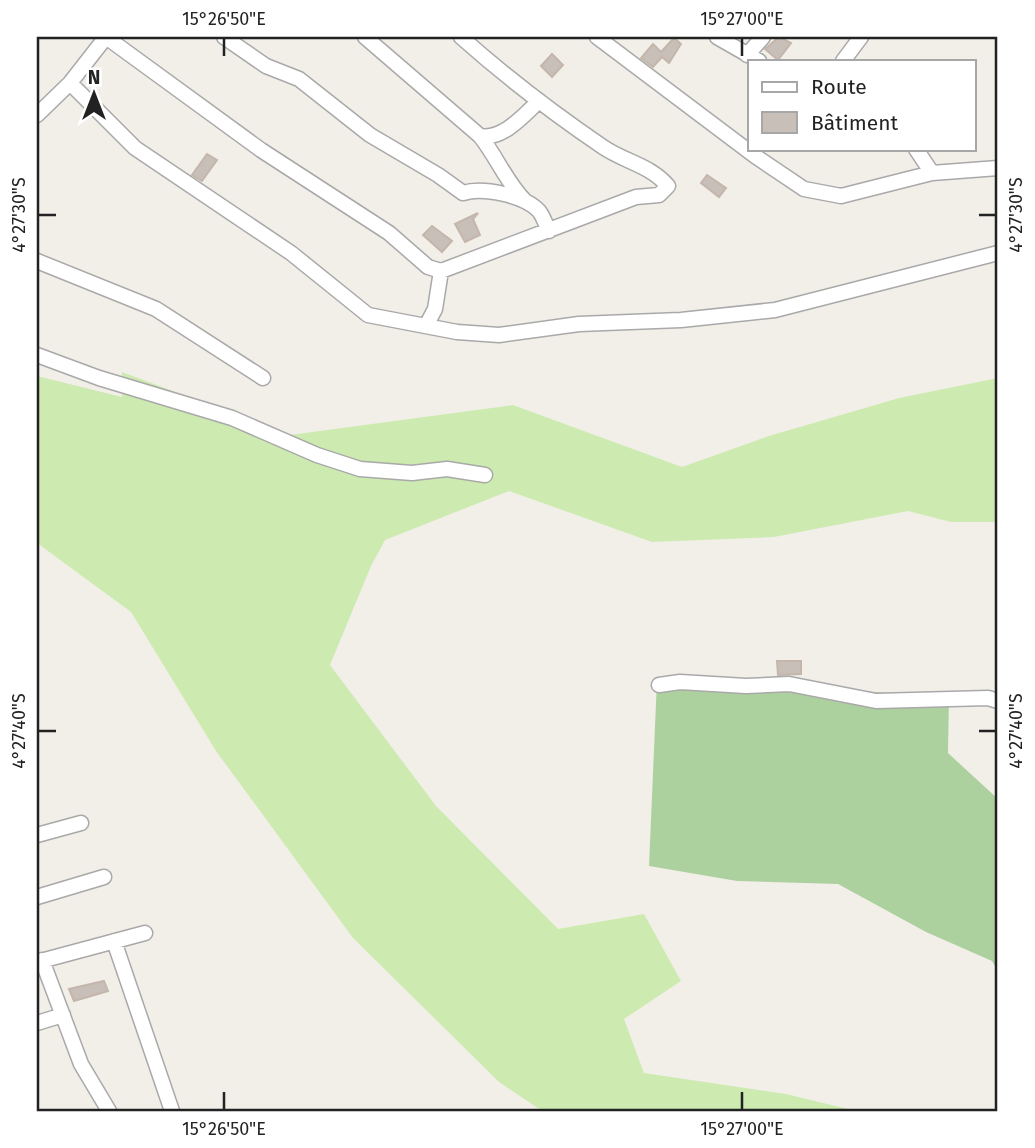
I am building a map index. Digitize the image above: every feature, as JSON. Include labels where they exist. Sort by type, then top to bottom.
[{"type":"street","points":[[37,115],[69,83],[106,37],[261,150],[389,233],[428,267],[441,271],[636,197],[659,195],[668,186],[646,167],[606,149],[538,101],[461,37]]},
{"type":"street","points":[[224,37],[266,66],[299,79],[370,135],[439,174],[463,193],[484,190],[499,192],[529,205],[538,211],[549,231]]},
{"type":"street","points":[[365,37],[481,136],[494,154],[505,177],[529,205]]},
{"type":"street","points":[[597,37],[755,156],[804,189],[841,196],[932,173],[998,168]]},
{"type":"street","points":[[717,37],[753,58],[764,37]]},
{"type":"street","points":[[844,60],[861,37]]},
{"type":"street","points":[[69,83],[135,148],[291,253],[368,315],[426,326],[499,335],[579,324],[681,320],[775,310],[998,253]]},
{"type":"street","points":[[481,136],[497,134],[513,124],[538,101]]},
{"type":"street","points":[[917,150],[932,173]]},
{"type":"street","points":[[37,261],[156,309],[263,378]]},
{"type":"street","points":[[426,326],[435,309],[441,271]]},
{"type":"street","points":[[37,355],[99,378],[232,418],[317,455],[360,469],[412,473],[447,469],[485,475]]},
{"type":"street","points":[[659,685],[680,682],[746,686],[789,684],[876,701],[995,697]]},
{"type":"street","points":[[37,835],[81,823]]},
{"type":"street","points":[[37,897],[104,877]]},
{"type":"street","points":[[109,1111],[81,1064],[40,961],[145,933]]},
{"type":"street","points":[[114,941],[172,1111]]},
{"type":"street","points":[[37,1023],[63,1015]]},
{"type":"green space","points":[[122,372],[290,435],[513,405],[682,467],[769,436],[899,398],[998,378],[998,522],[951,522],[908,511],[774,537],[652,542],[509,491],[385,540],[371,566],[330,665],[436,806],[558,929],[644,914],[681,981],[624,1019],[644,1073],[786,1094],[856,1111],[542,1111],[499,1082],[353,938],[216,751],[131,612],[37,543],[37,376],[122,397]]},
{"type":"green space","points":[[657,680],[949,696],[948,753],[998,799],[998,971],[992,961],[926,932],[838,884],[737,881],[649,866]]},
{"type":"building","points":[[779,37],[791,43],[778,60],[765,49]]},
{"type":"building","points":[[674,38],[681,44],[669,63],[662,57],[653,67],[641,58],[653,44],[661,52]]},
{"type":"building","points":[[552,54],[563,65],[552,77],[541,66]]},
{"type":"building","points":[[207,154],[217,160],[202,181],[192,175]]},
{"type":"building","points":[[707,175],[726,188],[719,197],[701,183]]},
{"type":"building","points":[[478,213],[473,219],[480,235],[465,242],[455,224]]},
{"type":"building","points":[[432,226],[452,241],[442,252],[423,235]]},
{"type":"building","points":[[777,661],[801,661],[801,674],[778,675]]},
{"type":"building","points":[[104,981],[108,991],[74,1001],[69,989]]}]
